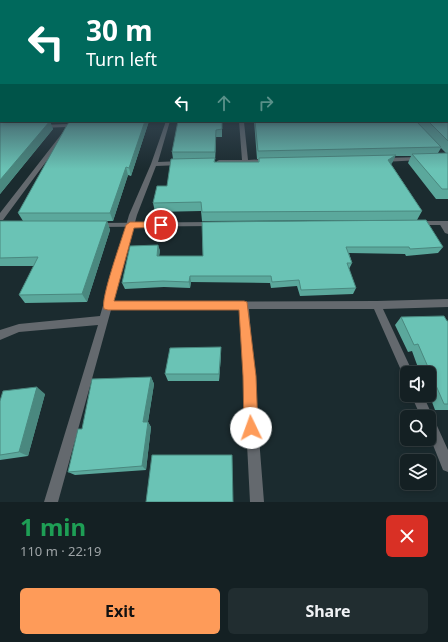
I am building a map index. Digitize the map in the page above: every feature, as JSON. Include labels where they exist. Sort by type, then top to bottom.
[{"type":"street","points":[[51,502],[130,225],[154,164],[168,122]]},
{"type":"street","points":[[241,122],[245,162]]},
{"type":"street","points":[[31,126],[72,123]]},
{"type":"street","points":[[0,218],[72,123]]},
{"type":"street","points":[[372,160],[428,159]]},
{"type":"street","points":[[215,162],[277,161]]},
{"type":"street","points":[[154,164],[185,163]]},
{"type":"street","points":[[408,224],[446,223],[448,231]]},
{"type":"street","points":[[92,225],[217,224]]},
{"type":"street","points":[[108,306],[378,305],[448,303]]},
{"type":"street","points":[[244,305],[250,376],[257,502]]},
{"type":"street","points":[[378,305],[405,366]]},
{"type":"street","points":[[0,335],[19,328],[104,320]]},
{"type":"street","points":[[436,436],[446,457]]},
{"type":"building","points":[[0,122],[49,122],[0,180]]},
{"type":"building","points":[[69,122],[145,122],[129,168],[126,167],[110,213],[18,213]]},
{"type":"building","points":[[178,122],[222,122],[222,129],[216,130],[215,152],[172,152]]},
{"type":"building","points":[[255,122],[417,122],[441,147],[258,151]]},
{"type":"building","points":[[429,122],[448,122],[448,141]]},
{"type":"building","points":[[448,153],[448,189],[442,189],[412,154]]},
{"type":"building","points":[[396,155],[388,160],[422,211],[202,212],[201,202],[153,203],[157,186],[167,186],[171,159],[215,158],[214,162],[259,162],[259,158]]},
{"type":"building","points":[[426,220],[443,247],[410,249],[409,247],[346,247],[352,263],[347,263],[356,288],[301,290],[299,280],[272,282],[271,276],[190,276],[189,282],[163,281],[122,283],[130,246],[158,245],[157,256],[203,256],[202,222]]},
{"type":"building","points":[[0,221],[107,221],[82,294],[19,295],[38,257],[0,258]]},
{"type":"building","points":[[444,316],[448,321],[448,404],[444,404],[436,386],[436,366],[428,366],[418,344],[414,345],[401,317]]},
{"type":"building","points":[[221,347],[219,374],[165,374],[170,348]]},
{"type":"building","points":[[151,377],[143,422],[148,422],[142,466],[68,472],[78,429],[82,429],[92,379]]},
{"type":"building","points":[[37,387],[19,452],[0,455],[0,401],[3,391]]},
{"type":"building","points":[[152,455],[232,455],[233,502],[146,502]]},
{"type":"route","points":[[161,225],[130,225],[108,306],[244,305],[250,376],[251,428]]}]
